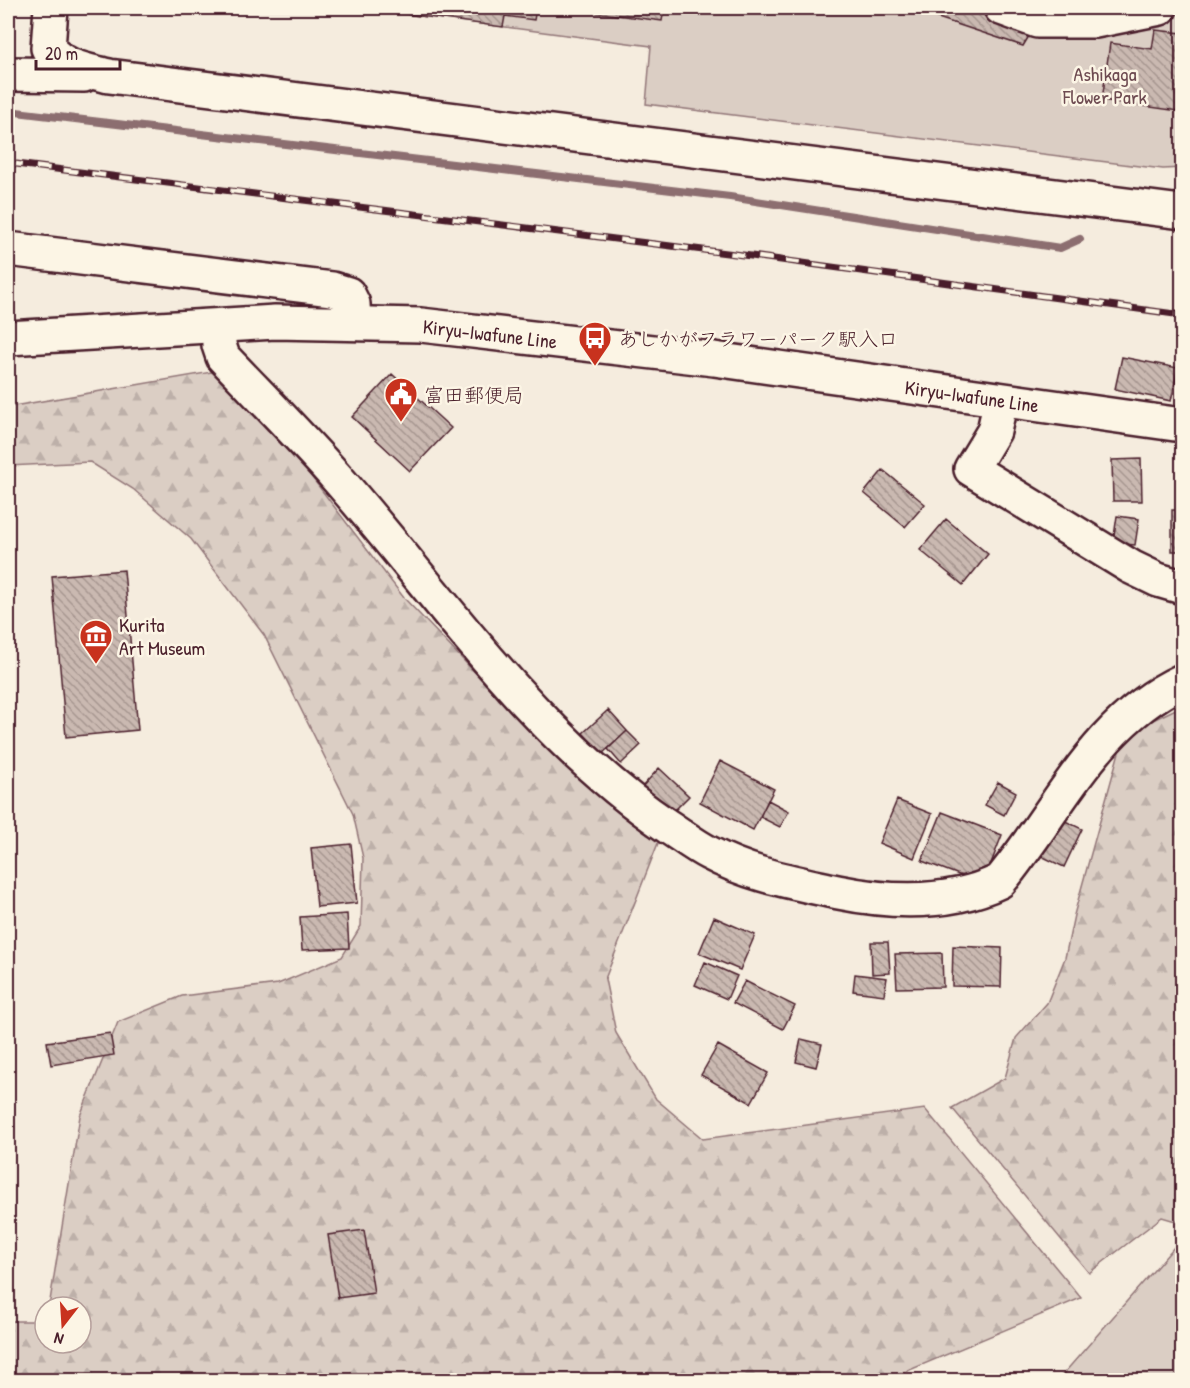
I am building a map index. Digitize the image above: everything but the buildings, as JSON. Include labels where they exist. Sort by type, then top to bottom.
[{"type":"street","points":[[51,8],[48,48],[63,64],[109,75],[1182,212]]},
{"type":"street","points":[[1001,8],[1037,21],[1054,14],[1095,21],[1160,8]]},
{"type":"street","points":[[8,74],[109,75]]},
{"type":"street","points":[[8,249],[332,289],[348,294],[353,304],[354,322]]},
{"type":"street","name":"Kiryu-Iwafune Line","points":[[8,338],[275,322],[422,325],[529,336],[1182,425]]},
{"type":"street","points":[[219,326],[219,345],[223,357],[336,477],[458,624],[552,728],[604,778],[648,812],[707,852],[752,873],[850,894],[896,900],[929,899],[981,890],[1000,881],[1095,750],[1124,719],[1157,693],[1182,681]]},
{"type":"street","points":[[1001,400],[994,431],[971,469],[1131,567],[1158,580],[1182,587]]},
{"type":"green space","name":"Ashikaga Flower Park","points":[[359,8],[1182,8],[1182,168],[1163,169],[646,104],[651,46]]},
{"type":"green space","points":[[229,369],[404,598],[528,728],[596,789],[660,838],[605,979],[616,1033],[656,1099],[703,1139],[925,1109],[1081,1298],[886,1380],[8,1380],[8,1321],[33,1321],[33,1355],[93,1355],[93,1295],[51,1295],[80,1116],[118,1022],[182,996],[278,984],[342,957],[361,926],[363,858],[353,814],[264,635],[191,539],[133,489],[90,462],[8,466],[8,407]]},
{"type":"green space","points":[[1182,706],[1182,1223],[1162,1217],[1089,1273],[952,1108],[1005,1078],[1016,1038],[1047,1003],[1065,958],[1074,915],[1124,734]]},
{"type":"green space","points":[[1182,1238],[1182,1380],[1058,1380]]},
{"type":"waterway","points":[[8,111],[730,197],[1060,248],[1080,239]]},
{"type":"railway","points":[[8,163],[759,257],[1182,315]]},
{"type":"place","name":"あしかがフラワーパーク駅入口","points":[[595,367]]},
{"type":"place","name":"富田郵便局","points":[[401,423]]},
{"type":"place","name":"Kurita Art Museum","points":[[96,665]]}]
